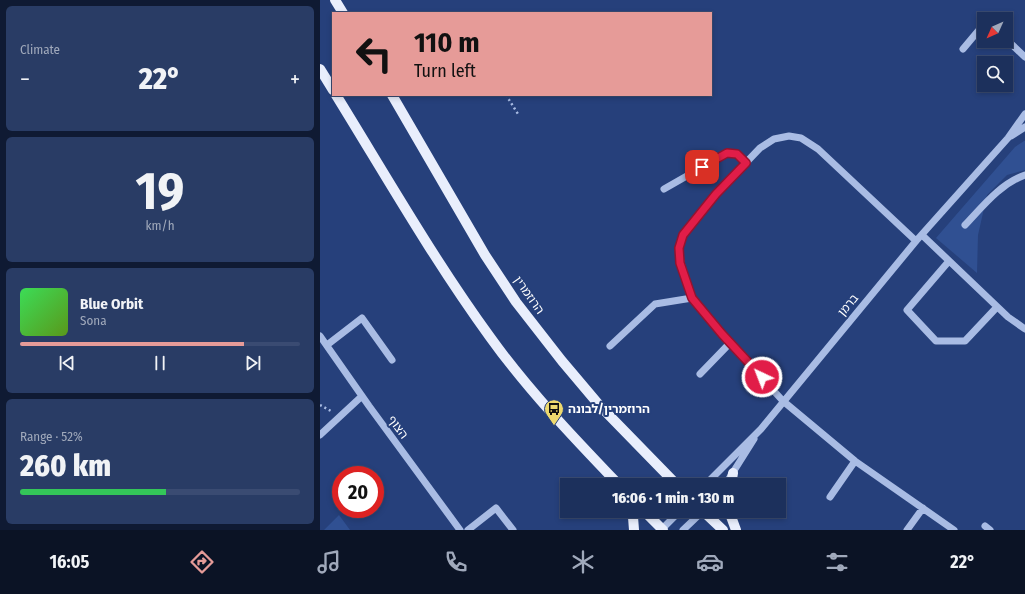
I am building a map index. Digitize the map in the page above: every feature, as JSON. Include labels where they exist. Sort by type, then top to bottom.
[{"type":"main road","points":[[335,0],[342,12]]},
{"type":"main road","points":[[320,69],[332,88]]},
{"type":"main road","points":[[337,96],[453,284],[490,338],[544,404],[613,478]]},
{"type":"main road","name":"הרוזמרין","points":[[393,96],[516,302],[562,361],[600,406],[670,478]]},
{"type":"main road","points":[[732,478],[733,473]]},
{"type":"main road","points":[[633,518],[634,530]]},
{"type":"main road","points":[[651,518],[662,530]]},
{"type":"main road","points":[[710,518],[723,530]]},
{"type":"main road","points":[[732,518],[736,530]]},
{"type":"street","points":[[963,49],[977,32]]},
{"type":"street","points":[[1013,46],[1025,57]]},
{"type":"street","points":[[1008,138],[1025,114]]},
{"type":"street","points":[[1008,138],[1023,129]]},
{"type":"street","points":[[916,242],[830,159],[801,138],[789,136],[774,139],[760,148],[716,194],[683,235],[679,248],[680,263],[692,298],[730,343],[783,401],[855,461],[954,530]]},
{"type":"street","name":"ברמן","points":[[712,478],[761,429],[916,242],[1008,138]]},
{"type":"street","points":[[664,189],[727,153],[737,154],[746,163]]},
{"type":"street","points":[[965,225],[998,190],[1017,178],[1025,175]]},
{"type":"street","points":[[922,235],[1008,318],[1025,329]]},
{"type":"street","points":[[949,261],[907,310],[936,342],[965,341],[997,307]]},
{"type":"street","points":[[610,346],[655,304],[692,298]]},
{"type":"street","points":[[327,345],[362,318],[392,360]]},
{"type":"street","name":"הצוף","points":[[320,336],[460,530]]},
{"type":"street","points":[[700,374],[730,343]]},
{"type":"street","points":[[320,435],[362,396]]},
{"type":"street","points":[[730,478],[761,429]]},
{"type":"street","points":[[830,497],[855,461]]},
{"type":"street","points":[[468,530],[496,508],[513,530]]},
{"type":"street","points":[[908,530],[923,508]]},
{"type":"street","points":[[662,530],[673,518]]},
{"type":"street","points":[[683,530],[696,518]]},
{"type":"path","points":[[507,96],[518,114]]},
{"type":"shaded area","points":[[1024,141],[1025,170],[1007,175],[987,195],[978,235],[977,273],[936,238],[1015,147]]},
{"type":"shaded area","points":[[336,518],[341,518],[350,530],[324,530]]},
{"type":"place","name":"הרוזמרין/לבונה","points":[[554,426]]},
{"type":"route","points":[[702,167],[727,153],[737,154],[746,163],[716,194],[683,235],[679,248],[680,263],[692,298],[722,334],[762,377]]}]
